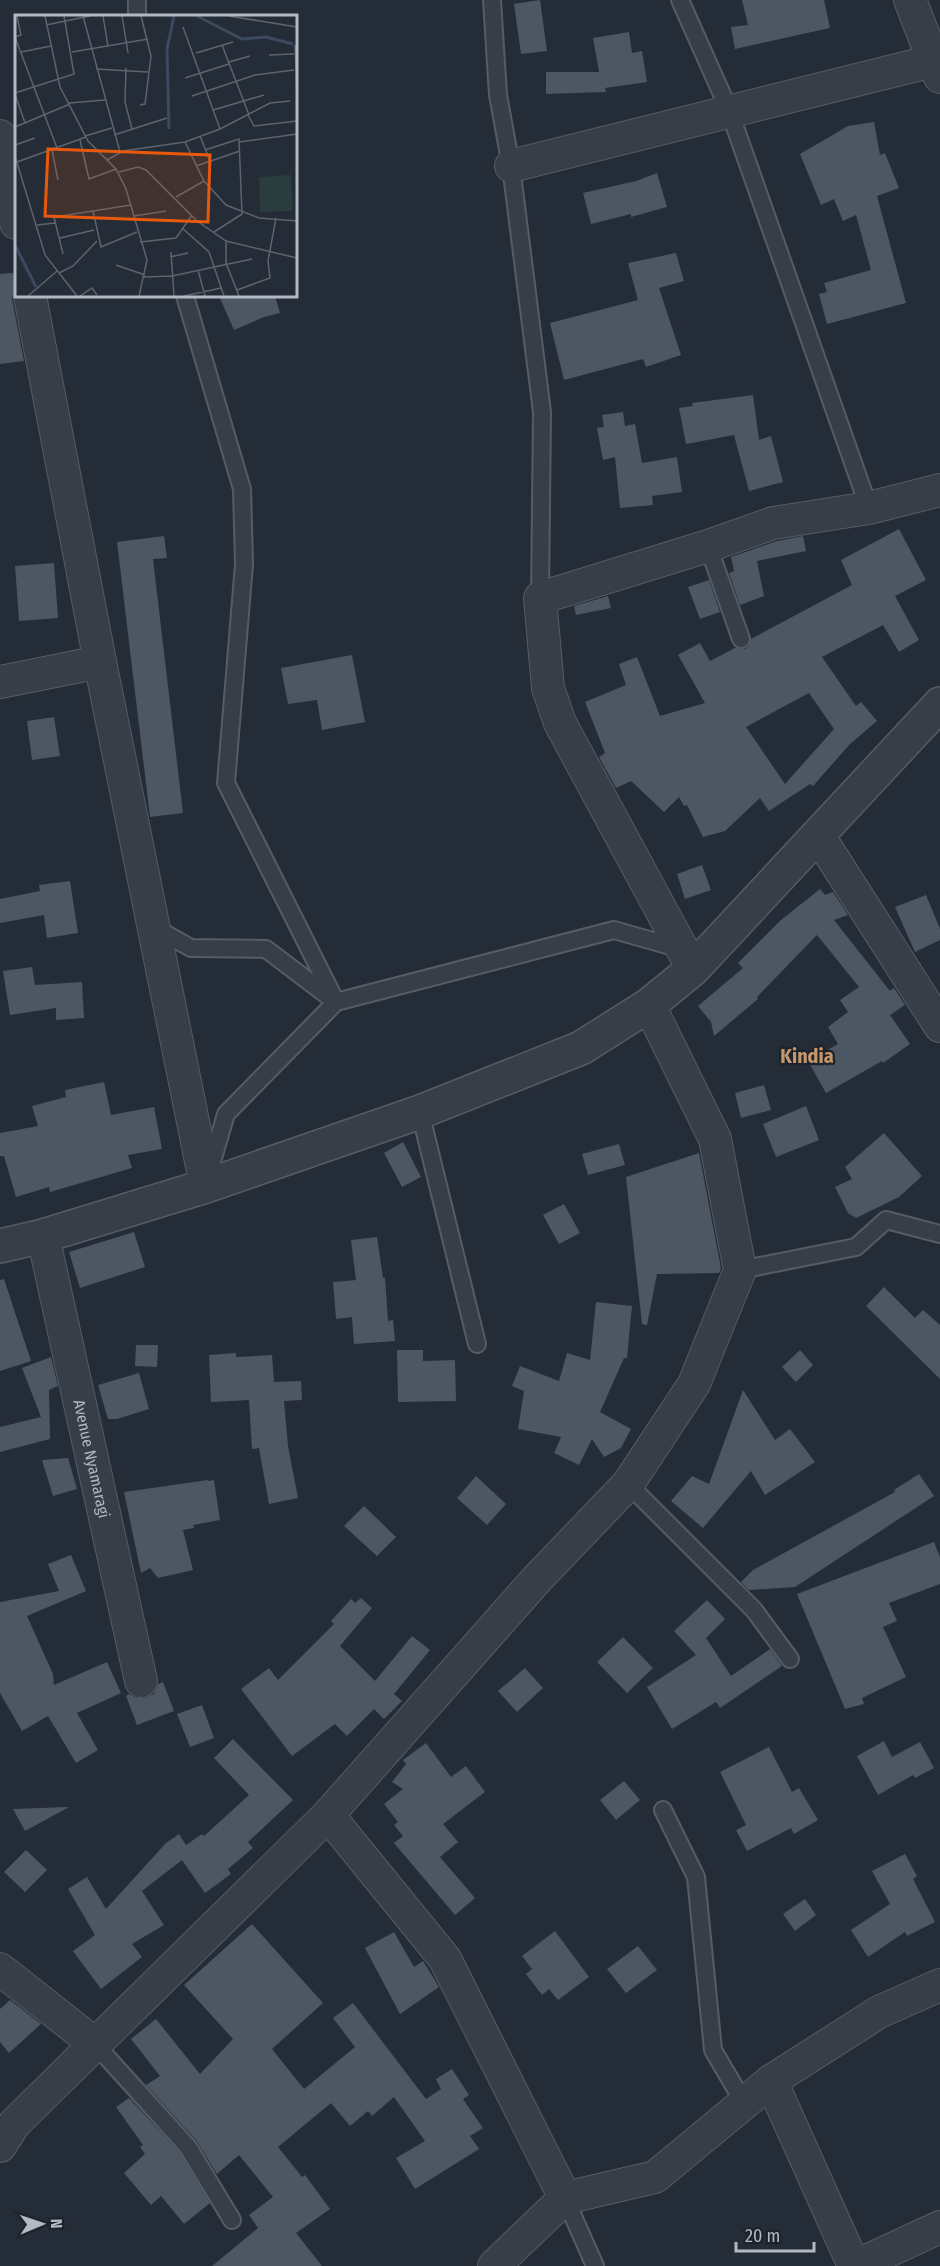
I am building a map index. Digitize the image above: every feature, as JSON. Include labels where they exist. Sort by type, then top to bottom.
[{"type":"street","points":[[511,166],[729,110],[937,69],[910,0]]},
{"type":"street","points":[[0,136],[15,218]]},
{"type":"street","points":[[30,297],[100,662],[206,1186]]},
{"type":"street","points":[[687,959],[560,723],[548,688],[540,598],[708,546],[773,523],[869,508],[940,490]]},
{"type":"street","points":[[0,682],[100,662]]},
{"type":"street","points":[[0,1245],[43,1236],[206,1186],[420,1112],[581,1048],[650,1005],[687,959],[818,835],[940,704]]},
{"type":"street","points":[[818,835],[938,1015]]},
{"type":"street","points":[[0,2146],[14,2124],[328,1815],[537,1579],[628,1484],[694,1384],[740,1270],[716,1139],[650,1005]]},
{"type":"street","name":"Avenue Nyamaragi","points":[[43,1236],[141,1681]]},
{"type":"street","points":[[328,1815],[445,1959],[565,2198]]},
{"type":"street","points":[[0,1969],[95,2044]]},
{"type":"street","points":[[494,2266],[565,2198],[655,2177],[771,2081],[879,2012],[940,1985]]},
{"type":"street","points":[[771,2081],[855,2266],[940,2227]]},
{"type":"lane","points":[[492,0],[498,95],[511,166],[542,412],[540,598]]},
{"type":"lane","points":[[680,0],[729,110],[869,508]]},
{"type":"lane","points":[[185,297],[242,489],[244,564],[226,783],[336,1002]]},
{"type":"lane","points":[[708,546],[741,639]]},
{"type":"lane","points":[[155,928],[191,948],[266,949],[336,1002]]},
{"type":"lane","points":[[206,1186],[226,1114],[336,1002],[614,930],[687,959]]},
{"type":"lane","points":[[420,1112],[477,1344]]},
{"type":"lane","points":[[740,1270],[856,1247],[886,1220],[940,1234]]},
{"type":"lane","points":[[628,1484],[754,1610],[790,1659]]},
{"type":"lane","points":[[663,1810],[696,1877],[713,2050],[744,2103]]},
{"type":"lane","points":[[95,2044],[188,2147],[232,2220]]},
{"type":"lane","points":[[565,2198],[595,2266]]},
{"type":"building","points":[[540,0],[547,51],[521,54],[514,4]]},
{"type":"building","points":[[742,0],[824,0],[830,28],[735,49],[731,27],[748,25]]},
{"type":"building","points":[[629,32],[632,53],[642,51],[647,82],[605,88],[606,92],[546,94],[546,72],[599,72],[593,38]]},
{"type":"building","points":[[874,122],[880,155],[885,153],[899,188],[877,196],[906,303],[827,324],[819,294],[827,292],[824,283],[871,270],[856,215],[843,221],[834,199],[821,205],[800,154],[848,126]]},
{"type":"building","points":[[657,173],[667,207],[631,217],[631,214],[591,224],[583,193],[636,181]]},
{"type":"building","points":[[676,253],[684,281],[659,288],[681,355],[646,367],[643,359],[564,380],[550,323],[638,300],[628,263]]},
{"type":"building","points":[[13,273],[15,287],[12,299],[24,361],[0,364],[0,274]]},
{"type":"building","points":[[219,297],[275,297],[280,313],[234,330]]},
{"type":"building","points":[[753,395],[759,440],[771,436],[783,482],[749,491],[734,435],[686,444],[679,408],[693,406],[692,403]]},
{"type":"building","points":[[623,412],[625,426],[635,424],[642,463],[677,457],[682,492],[652,496],[653,505],[620,508],[615,457],[603,460],[597,428],[604,427],[602,415]]},
{"type":"building","points":[[899,529],[926,580],[895,596],[919,640],[899,652],[883,625],[822,657],[856,706],[861,702],[877,721],[850,744],[813,786],[810,784],[769,811],[760,798],[725,831],[703,837],[687,805],[684,806],[679,797],[664,812],[631,781],[616,788],[599,757],[605,753],[585,702],[626,685],[619,664],[637,657],[660,716],[705,703],[678,655],[700,643],[710,661],[735,648],[745,649],[751,639],[852,585],[841,560]],"holes":[[[809,693],[834,729],[785,784],[746,727]]]},
{"type":"building","points":[[164,536],[167,558],[153,559],[183,813],[150,817],[117,542]]},
{"type":"building","points":[[803,536],[806,551],[757,561],[764,596],[740,605],[729,573],[734,571],[731,557],[777,541]]},
{"type":"building","points":[[54,563],[58,618],[19,621],[15,566]]},
{"type":"building","points":[[709,580],[720,612],[700,619],[688,587]]},
{"type":"building","points":[[608,596],[611,608],[576,615],[574,606]]},
{"type":"building","points":[[352,655],[365,722],[322,730],[317,700],[288,704],[281,668]]},
{"type":"building","points":[[54,717],[60,756],[32,760],[27,721]]},
{"type":"building","points":[[702,865],[711,890],[685,899],[677,874]]},
{"type":"building","points":[[70,881],[78,933],[47,938],[44,915],[0,923],[0,899],[40,891],[39,885]]},
{"type":"building","points":[[820,889],[825,895],[833,892],[848,915],[834,920],[890,991],[894,988],[905,1005],[890,1015],[910,1044],[883,1063],[882,1061],[826,1093],[808,1061],[838,1044],[828,1027],[848,1012],[840,1000],[859,987],[817,935],[757,997],[758,999],[714,1036],[711,1022],[698,1006],[743,968],[738,963],[781,920]]},
{"type":"building","points":[[926,895],[940,929],[940,940],[915,952],[895,907]]},
{"type":"building","points":[[32,967],[35,985],[82,982],[84,1018],[56,1020],[56,1008],[10,1015],[3,971]]},
{"type":"building","points":[[104,1082],[111,1115],[154,1107],[162,1149],[128,1155],[132,1168],[50,1192],[49,1187],[16,1197],[4,1156],[0,1156],[0,1133],[38,1126],[32,1106],[66,1097],[65,1090]]},
{"type":"building","points":[[764,1085],[771,1110],[741,1118],[735,1093]]},
{"type":"building","points":[[806,1106],[819,1140],[776,1157],[763,1124]]},
{"type":"building","points":[[884,1133],[922,1176],[899,1197],[856,1218],[848,1213],[835,1187],[852,1179],[845,1167]]},
{"type":"building","points":[[403,1142],[421,1177],[402,1187],[384,1153]]},
{"type":"building","points":[[619,1144],[625,1165],[588,1175],[582,1154]]},
{"type":"building","points":[[699,1153],[721,1268],[719,1273],[657,1274],[647,1325],[642,1324],[626,1177]]},
{"type":"building","points":[[564,1204],[580,1233],[559,1244],[543,1215]]},
{"type":"building","points":[[134,1232],[145,1267],[80,1288],[69,1252]]},
{"type":"building","points":[[377,1237],[383,1278],[385,1278],[388,1321],[393,1320],[395,1341],[354,1344],[352,1317],[336,1319],[333,1282],[356,1280],[351,1240]]},
{"type":"building","points":[[4,1279],[31,1361],[0,1371],[0,1280]]},
{"type":"building","points":[[884,1287],[915,1318],[923,1310],[940,1325],[940,1379],[866,1306]]},
{"type":"building","points":[[596,1302],[632,1306],[627,1358],[624,1358],[600,1412],[631,1429],[621,1448],[604,1457],[592,1439],[579,1465],[554,1453],[561,1437],[518,1429],[524,1391],[512,1386],[520,1366],[559,1381],[567,1353],[590,1360]]},
{"type":"building","points":[[136,1345],[158,1345],[157,1367],[135,1366]]},
{"type":"building","points":[[397,1350],[423,1350],[423,1361],[455,1360],[456,1401],[398,1402]]},
{"type":"building","points":[[800,1350],[813,1365],[796,1382],[782,1367]]},
{"type":"building","points":[[236,1353],[236,1357],[272,1355],[274,1382],[301,1381],[302,1400],[284,1401],[288,1446],[298,1498],[269,1504],[259,1448],[252,1449],[249,1400],[211,1402],[209,1355]]},
{"type":"building","points":[[51,1357],[58,1386],[49,1390],[50,1439],[0,1452],[0,1427],[41,1417],[22,1368]]},
{"type":"building","points":[[139,1373],[149,1409],[117,1419],[108,1419],[98,1385]]},
{"type":"building","points":[[743,1390],[775,1440],[790,1429],[815,1462],[765,1495],[751,1471],[703,1528],[671,1501],[692,1476],[709,1484]]},
{"type":"building","points":[[68,1458],[77,1489],[53,1496],[42,1460]]},
{"type":"building","points":[[919,1474],[934,1496],[795,1587],[749,1590],[741,1582],[753,1570],[895,1492],[894,1490]]},
{"type":"building","points":[[476,1476],[506,1504],[487,1525],[457,1498]]},
{"type":"building","points":[[214,1480],[220,1520],[193,1525],[194,1528],[183,1530],[193,1570],[158,1578],[150,1568],[141,1573],[124,1492]]},
{"type":"building","points":[[364,1506],[396,1537],[377,1556],[344,1526]]},
{"type":"building","points":[[934,1542],[940,1557],[940,1584],[889,1603],[897,1621],[883,1627],[906,1677],[862,1698],[864,1704],[845,1709],[797,1594]]},
{"type":"building","points":[[71,1555],[86,1591],[27,1616],[53,1674],[54,1685],[107,1662],[121,1693],[77,1713],[98,1750],[76,1763],[48,1716],[22,1731],[0,1693],[0,1602],[59,1591],[48,1564]]},
{"type":"building","points":[[361,1598],[372,1608],[340,1646],[375,1681],[412,1636],[430,1650],[394,1694],[402,1701],[384,1719],[374,1709],[347,1736],[335,1724],[292,1756],[241,1689],[269,1668],[278,1680],[334,1624],[331,1621],[351,1599],[355,1603]]},
{"type":"building","points":[[707,1600],[725,1619],[706,1638],[731,1676],[770,1649],[782,1666],[720,1708],[716,1702],[672,1729],[647,1687],[696,1655],[674,1631]]},
{"type":"building","points":[[623,1637],[653,1668],[627,1693],[597,1662]]},
{"type":"building","points":[[525,1668],[543,1688],[517,1712],[498,1691]]},
{"type":"building","points":[[163,1682],[174,1711],[137,1725],[126,1696],[129,1694],[136,1698],[145,1698],[154,1694],[158,1684]]},
{"type":"building","points":[[202,1705],[214,1738],[190,1747],[177,1714]]},
{"type":"building","points":[[233,1739],[293,1800],[248,1842],[253,1848],[228,1869],[231,1874],[205,1893],[182,1860],[142,1891],[164,1925],[132,1944],[142,1957],[101,1989],[73,1951],[95,1935],[68,1889],[87,1877],[106,1909],[166,1843],[179,1834],[186,1845],[202,1834],[204,1836],[249,1795],[214,1758]]},
{"type":"building","points":[[884,1741],[892,1757],[920,1742],[934,1768],[915,1778],[913,1775],[878,1795],[857,1756]]},
{"type":"building","points":[[426,1743],[451,1777],[466,1766],[485,1792],[443,1824],[458,1842],[440,1857],[475,1898],[455,1915],[394,1843],[403,1836],[394,1825],[398,1822],[384,1804],[403,1789],[392,1782],[406,1764],[403,1760]]},
{"type":"building","points":[[769,1747],[792,1792],[799,1788],[818,1820],[794,1834],[791,1828],[747,1851],[736,1830],[746,1825],[720,1772]]},
{"type":"building","points":[[624,1781],[640,1800],[616,1820],[600,1800]]},
{"type":"building","points":[[69,1807],[25,1831],[13,1809]]},
{"type":"building","points":[[26,1850],[47,1870],[25,1892],[4,1872]]},
{"type":"building","points":[[905,1854],[917,1876],[913,1879],[935,1922],[907,1936],[905,1932],[868,1957],[851,1930],[890,1904],[872,1871]]},
{"type":"building","points":[[805,1899],[816,1915],[795,1931],[783,1914]]},
{"type":"building","points":[[252,1924],[323,2003],[272,2049],[304,2089],[355,2047],[333,2018],[353,2003],[426,2099],[441,2089],[436,2079],[452,2069],[469,2095],[463,2099],[483,2128],[470,2136],[479,2149],[415,2189],[396,2158],[425,2141],[394,2097],[372,2116],[368,2111],[350,2126],[331,2103],[278,2147],[302,2177],[305,2175],[330,2209],[296,2233],[322,2266],[212,2266],[258,2228],[249,2215],[273,2197],[239,2155],[217,2174],[196,2140],[146,2085],[160,2076],[131,2039],[156,2019],[200,2074],[233,2039],[184,1985]]},
{"type":"building","points":[[555,1931],[589,1977],[558,2000],[549,1989],[542,1995],[526,1974],[532,1969],[522,1956]]},
{"type":"building","points":[[394,1932],[414,1967],[423,1961],[439,1987],[400,2014],[365,1948]]},
{"type":"building","points":[[638,1946],[657,1970],[626,1993],[607,1969]]},
{"type":"building","points":[[10,2000],[41,2024],[9,2053],[0,2042],[0,2009]]},
{"type":"building","points":[[129,2098],[180,2153],[210,2203],[184,2224],[161,2196],[151,2205],[124,2173],[145,2154],[140,2147],[143,2145],[116,2107]]},
{"type":"district","name":"Kindia","points":[[807,1056]]}]
